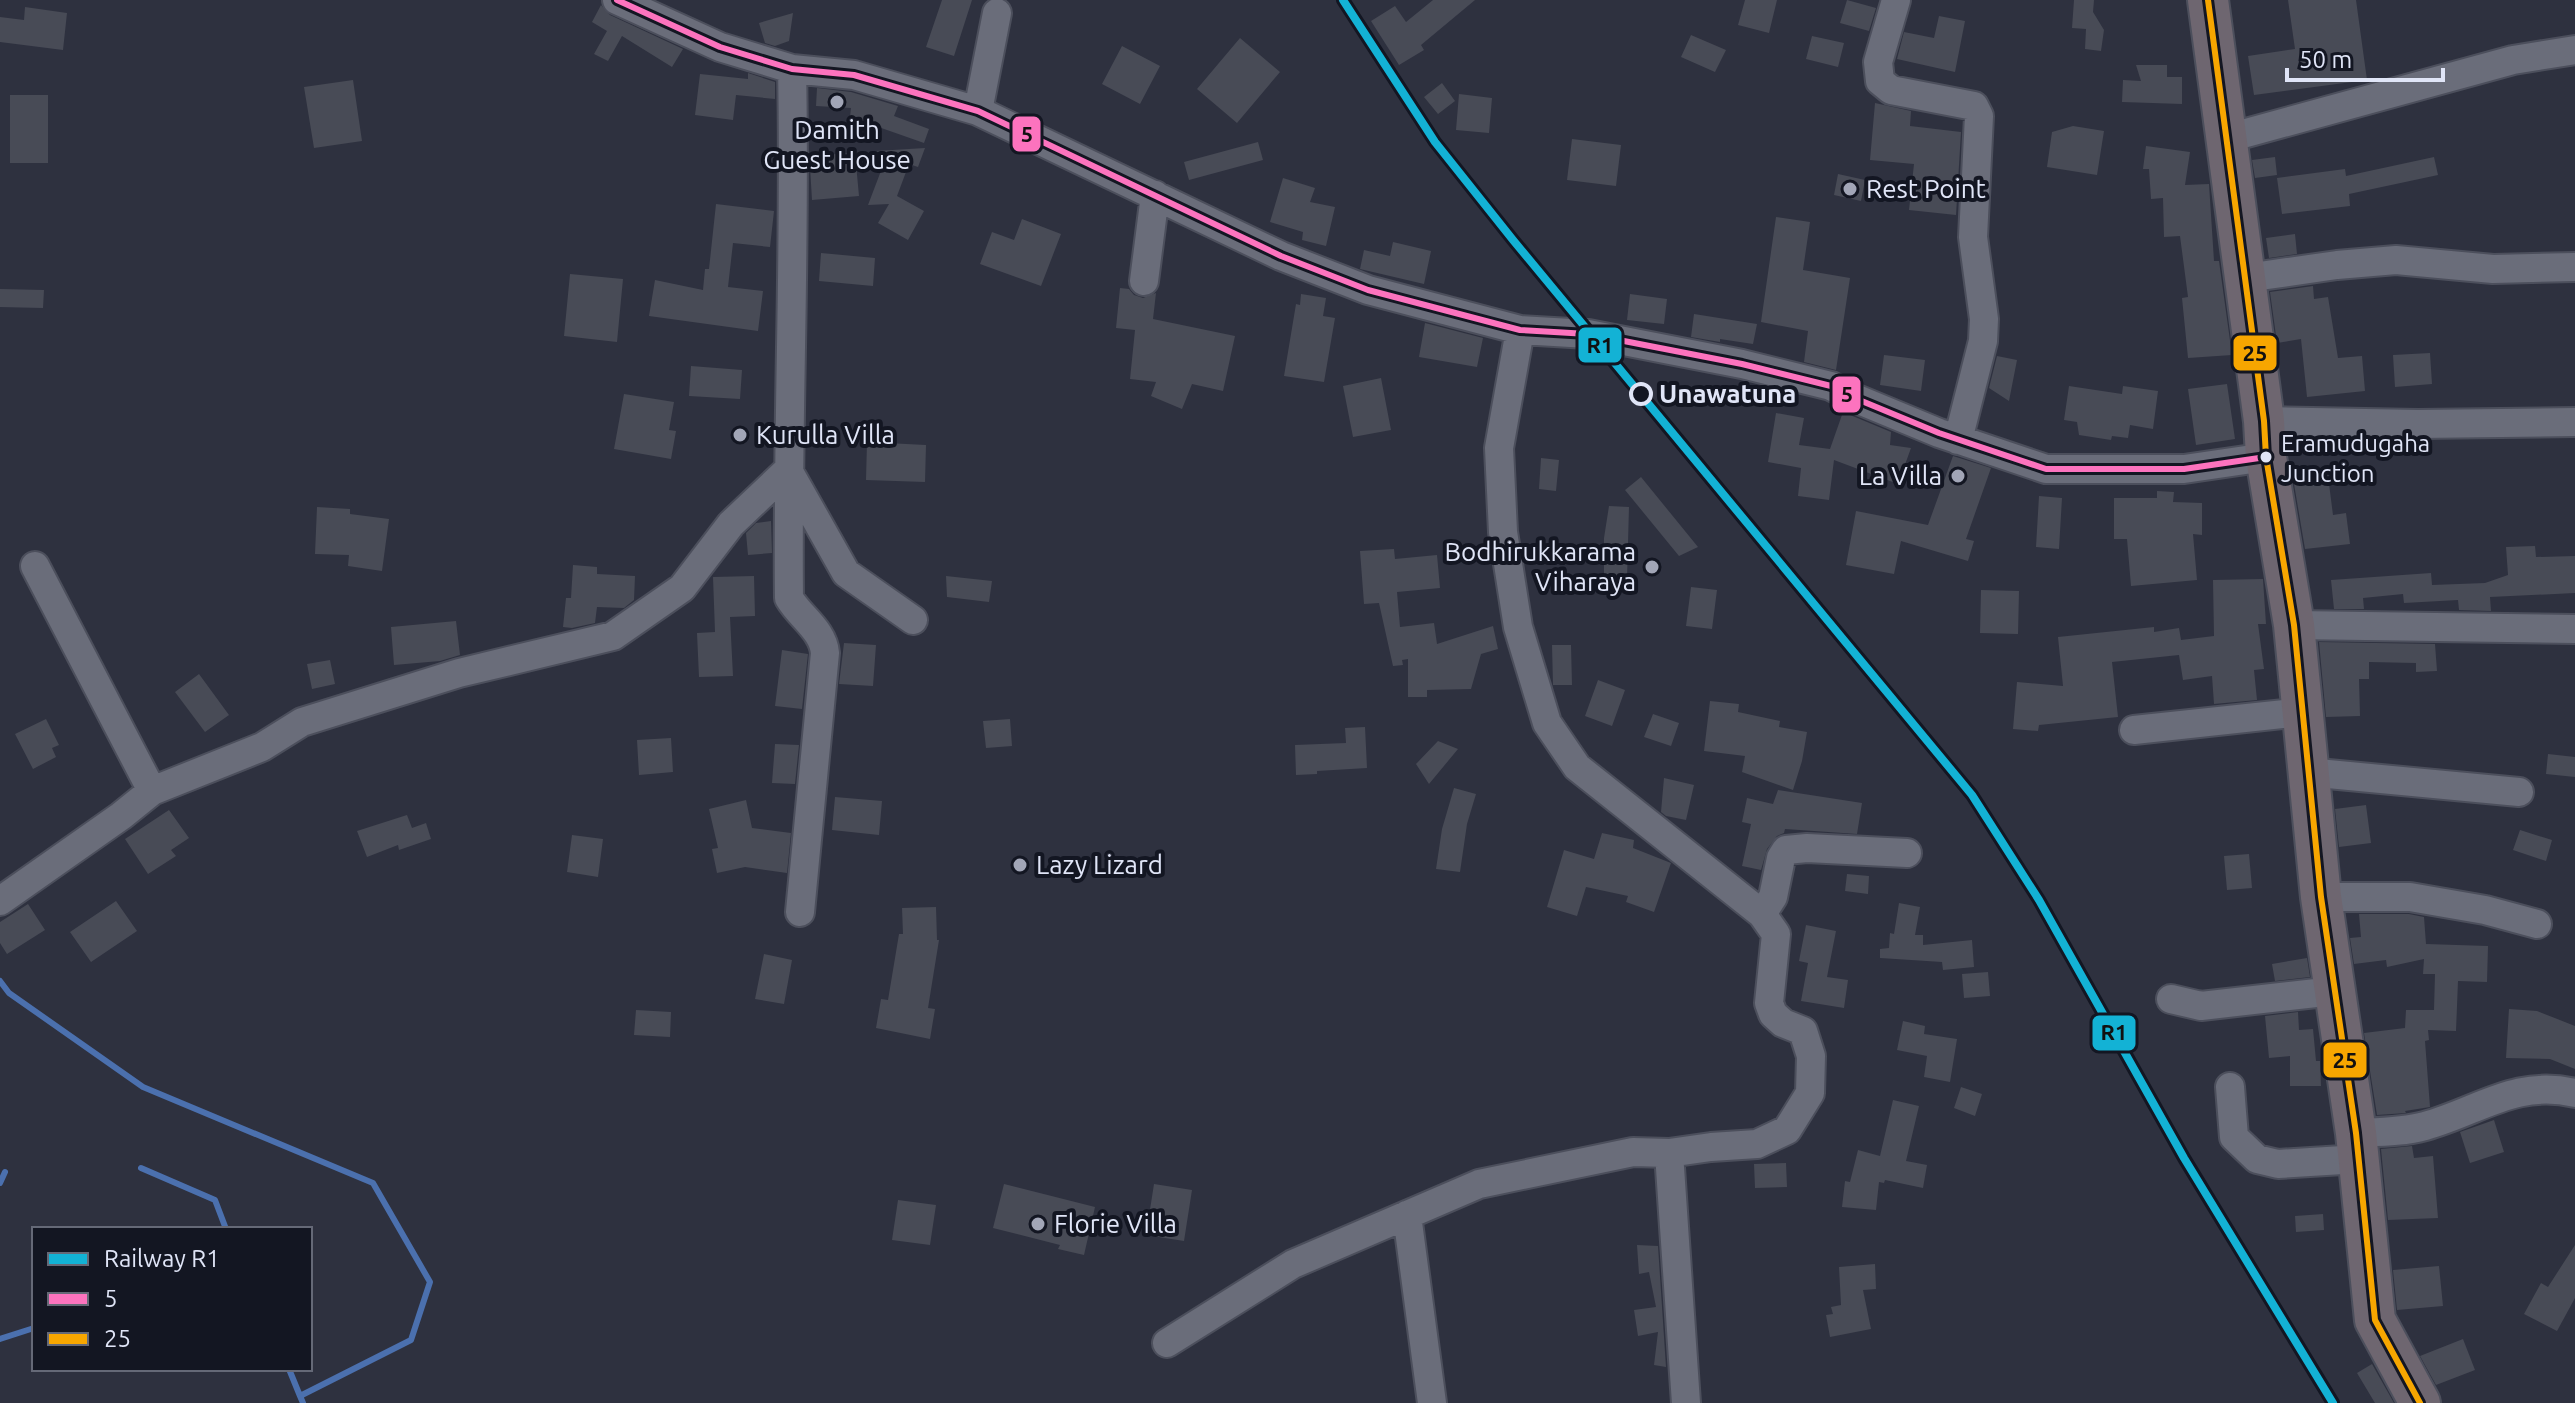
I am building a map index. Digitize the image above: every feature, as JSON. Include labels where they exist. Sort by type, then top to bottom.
[{"type":"highway","points":[[2208,0],[2265,439],[2294,625],[2321,897],[2358,1146],[2375,1320],[2420,1403]]},
{"type":"street","points":[[617,0],[720,47],[792,69],[854,75],[978,111],[1281,256],[1368,290],[1520,330],[1588,334],[1742,364],[1831,386],[1958,440],[2046,469],[2184,469],[2265,439],[2418,424],[2575,422]]},
{"type":"street","points":[[1896,0],[1878,62],[1880,81],[1891,90],[1974,106],[1979,116],[1973,237],[1984,319],[1983,341],[1958,440]]},
{"type":"street","points":[[978,111],[997,13]]},
{"type":"street","points":[[2228,138],[2513,60],[2575,50]]},
{"type":"street","points":[[792,69],[789,598],[797,612],[824,641],[825,653],[800,912]]},
{"type":"street","points":[[1144,281],[1155,195]]},
{"type":"street","points":[[2246,278],[2396,260],[2493,269],[2557,265],[2575,267]]},
{"type":"street","points":[[1167,1343],[1293,1264],[1479,1184],[1633,1152],[1669,1153],[1757,1144],[1787,1130],[1810,1093],[1811,1056],[1803,1031],[1783,1023],[1773,1014],[1769,1003],[1776,934],[1762,914],[1577,767],[1547,723],[1518,627],[1503,532],[1499,448],[1520,330]]},
{"type":"street","points":[[788,470],[846,573],[913,620]]},
{"type":"street","points":[[2,899],[152,791],[262,747],[302,722],[459,673],[613,636],[682,588],[731,524],[788,470]]},
{"type":"street","points":[[35,566],[152,791]]},
{"type":"street","points":[[2294,625],[2575,629]]},
{"type":"street","points":[[2134,730],[2302,712]]},
{"type":"street","points":[[2307,772],[2519,792]]},
{"type":"street","points":[[1762,914],[1773,897],[1781,858],[1786,850],[1807,848],[1907,853]]},
{"type":"street","points":[[2321,897],[2410,897],[2485,910],[2537,924]]},
{"type":"street","points":[[2171,999],[2201,1006],[2334,991]]},
{"type":"street","points":[[2230,1087],[2234,1137],[2257,1159],[2278,1164],[2423,1127],[2508,1093],[2555,1088],[2575,1093]]},
{"type":"street","points":[[1669,1153],[1686,1403]]},
{"type":"street","points":[[1407,1215],[1432,1403]]},
{"type":"building","points":[[942,0],[972,0],[954,56],[926,47]]},
{"type":"building","points":[[1433,0],[1475,0],[1421,45],[1424,50],[1399,65],[1371,21],[1395,6],[1406,22]]},
{"type":"building","points":[[1745,0],[1777,0],[1769,33],[1738,25]]},
{"type":"building","points":[[1847,0],[1876,8],[1869,31],[1840,23]]},
{"type":"building","points":[[2074,0],[2094,0],[2093,12],[2104,30],[2101,51],[2085,49],[2086,29],[2072,28]]},
{"type":"building","points":[[2288,0],[2356,0],[2367,80],[2254,95],[2248,56],[2295,49]]},
{"type":"building","points":[[601,5],[610,15],[683,49],[672,67],[622,36],[608,61],[594,54],[607,31],[592,22]]},
{"type":"building","points":[[25,7],[67,13],[63,50],[0,42],[0,17],[24,20]]},
{"type":"building","points":[[793,13],[789,41],[775,46],[765,43],[759,23]]},
{"type":"building","points":[[1939,16],[1965,21],[1955,72],[1897,59],[1904,32],[1934,38]]},
{"type":"building","points":[[1691,35],[1726,50],[1715,72],[1681,57]]},
{"type":"building","points":[[1812,36],[1844,43],[1838,67],[1806,59]]},
{"type":"building","points":[[1240,38],[1280,72],[1237,123],[1197,89]]},
{"type":"building","points":[[1122,46],[1160,66],[1140,104],[1102,84]]},
{"type":"building","points":[[2136,65],[2167,65],[2167,77],[2182,77],[2182,104],[2122,102],[2123,80],[2141,81]]},
{"type":"building","points":[[748,73],[775,82],[775,99],[736,95],[733,120],[695,115],[700,74],[748,79]]},
{"type":"building","points":[[353,80],[362,141],[314,148],[304,87]]},
{"type":"building","points":[[1442,83],[1455,101],[1438,114],[1424,97]]},
{"type":"building","points":[[817,88],[851,92],[898,106],[894,116],[929,129],[924,143],[850,117],[851,108],[816,106]]},
{"type":"building","points":[[1459,94],[1492,98],[1489,133],[1456,130]]},
{"type":"building","points":[[10,95],[48,95],[48,163],[10,163]]},
{"type":"building","points":[[1875,103],[1911,111],[1910,126],[1961,132],[1956,215],[1909,210],[1914,164],[1870,160]]},
{"type":"building","points":[[2073,126],[2104,131],[2097,175],[2047,167],[2052,132]]},
{"type":"building","points":[[1572,139],[1621,145],[1616,186],[1567,180]]},
{"type":"building","points":[[1258,142],[1263,160],[1189,180],[1184,162]]},
{"type":"building","points":[[2146,146],[2190,152],[2185,185],[2209,184],[2214,261],[2219,261],[2232,355],[2188,358],[2182,298],[2188,297],[2180,236],[2164,237],[2163,198],[2151,199],[2149,169],[2143,169]]},
{"type":"building","points":[[925,148],[918,167],[909,164],[897,196],[924,211],[908,240],[878,223],[889,204],[868,205],[887,155],[876,151]]},
{"type":"building","points":[[855,153],[859,196],[812,200],[810,167],[823,167],[822,155]]},
{"type":"building","points":[[2275,157],[2277,175],[2255,178],[2252,160]]},
{"type":"building","points":[[2434,157],[2438,175],[2349,194],[2350,206],[2282,214],[2277,178],[2345,169],[2346,176]]},
{"type":"building","points":[[1838,174],[1865,180],[1861,201],[1834,195]]},
{"type":"building","points":[[1283,178],[1315,188],[1310,202],[1335,207],[1326,246],[1302,240],[1303,232],[1270,222]]},
{"type":"building","points":[[716,204],[774,211],[770,247],[733,243],[728,287],[763,291],[758,331],[649,316],[655,280],[703,290],[705,269],[709,269]]},
{"type":"building","points":[[1776,217],[1810,222],[1803,270],[1850,278],[1836,370],[1804,362],[1808,331],[1761,322]]},
{"type":"building","points":[[1022,219],[1061,234],[1041,286],[980,264],[992,232],[1014,240]]},
{"type":"building","points":[[2295,234],[2297,254],[2269,258],[2266,238]]},
{"type":"building","points":[[1393,242],[1431,251],[1424,284],[1360,269],[1364,250],[1390,256]]},
{"type":"building","points":[[821,253],[875,258],[873,286],[819,281]]},
{"type":"building","points":[[570,274],[623,279],[617,342],[564,336]]},
{"type":"building","points":[[2313,286],[2314,299],[2328,297],[2338,358],[2362,356],[2365,391],[2307,397],[2301,339],[2277,343],[2270,292]]},
{"type":"building","points":[[1120,288],[1129,289],[1143,298],[1156,293],[1153,319],[1235,336],[1223,391],[1192,384],[1182,409],[1151,396],[1156,382],[1130,379],[1135,330],[1116,328]]},
{"type":"building","points":[[0,289],[44,290],[43,308],[0,307]]},
{"type":"building","points":[[1301,294],[1326,298],[1323,316],[1335,318],[1324,382],[1284,376],[1296,304],[1300,305]]},
{"type":"building","points":[[1630,294],[1667,299],[1664,324],[1627,320]]},
{"type":"building","points":[[1694,314],[1757,324],[1753,344],[1691,337]]},
{"type":"building","points":[[1425,323],[1483,338],[1477,367],[1419,357]]},
{"type":"building","points":[[2430,353],[2432,384],[2395,387],[2393,355]]},
{"type":"building","points":[[1884,355],[1925,360],[1921,391],[1880,385]]},
{"type":"building","points":[[1997,356],[2017,360],[2009,401],[1989,388]]},
{"type":"building","points":[[691,366],[742,370],[740,399],[689,396]]},
{"type":"building","points":[[1381,378],[1391,430],[1353,437],[1343,386]]},
{"type":"building","points":[[2227,384],[2235,439],[2196,445],[2188,389]]},
{"type":"building","points":[[2069,386],[2122,394],[2123,386],[2158,391],[2153,429],[2130,425],[2128,438],[2112,436],[2111,440],[2079,435],[2077,422],[2064,420]]},
{"type":"building","points":[[624,394],[674,402],[669,430],[676,431],[671,459],[614,449]]},
{"type":"building","points":[[1843,412],[1891,432],[1890,445],[1911,448],[1898,484],[1834,460],[1829,500],[1798,496],[1801,468],[1768,462],[1776,413],[1804,418],[1799,445],[1830,449]]},
{"type":"building","points":[[867,442],[926,445],[925,482],[866,480]]},
{"type":"building","points":[[1953,456],[1991,468],[1966,539],[1974,541],[1968,561],[1901,541],[1894,574],[1846,565],[1856,511],[1928,525]]},
{"type":"building","points":[[1541,458],[1559,460],[1556,491],[1539,489]]},
{"type":"building","points":[[2327,468],[2333,515],[2346,513],[2350,544],[2305,549],[2292,472]]},
{"type":"building","points":[[1641,477],[1698,547],[1679,556],[1625,490]]},
{"type":"building","points":[[2157,491],[2174,492],[2173,502],[2202,503],[2202,535],[2193,534],[2197,580],[2131,586],[2127,539],[2114,539],[2114,498],[2157,498]]},
{"type":"building","points":[[2039,496],[2062,498],[2059,549],[2036,547]]},
{"type":"building","points":[[1609,506],[1629,507],[1627,579],[1604,578],[1604,538]]},
{"type":"building","points":[[317,507],[350,509],[350,514],[389,519],[382,571],[348,566],[349,555],[315,554]]},
{"type":"building","points":[[771,521],[772,553],[748,555],[746,533],[756,523]]},
{"type":"building","points":[[2535,546],[2536,557],[2575,556],[2575,593],[2490,597],[2491,611],[2459,610],[2458,600],[2404,603],[2403,594],[2363,598],[2364,609],[2334,609],[2331,580],[2431,573],[2432,585],[2485,583],[2508,575],[2506,547]]},
{"type":"building","points":[[1394,549],[1395,559],[1437,555],[1440,588],[1397,592],[1400,627],[1434,623],[1437,644],[1493,626],[1498,649],[1481,654],[1471,689],[1427,690],[1427,697],[1408,697],[1408,659],[1402,660],[1403,665],[1393,666],[1379,603],[1364,604],[1360,551]]},
{"type":"building","points":[[573,565],[597,567],[597,574],[635,576],[634,600],[624,608],[597,607],[595,623],[563,627],[566,598],[571,598]]},
{"type":"building","points":[[754,576],[755,616],[730,617],[733,676],[699,677],[697,633],[715,632],[713,577]]},
{"type":"building","points":[[946,576],[992,581],[989,602],[947,597]]},
{"type":"building","points":[[2263,579],[2266,624],[2258,624],[2264,669],[2254,670],[2257,700],[2214,704],[2212,676],[2183,680],[2179,655],[2112,662],[2118,717],[2039,725],[2038,731],[2013,729],[2017,682],[2063,686],[2058,637],[2154,627],[2154,632],[2179,628],[2181,640],[2214,636],[2213,580]]},
{"type":"building","points":[[1691,587],[1717,590],[1712,629],[1686,626]]},
{"type":"building","points":[[1981,590],[2019,591],[2018,634],[1980,633]]},
{"type":"building","points":[[456,621],[460,655],[440,661],[394,665],[391,627]]},
{"type":"building","points":[[2319,642],[2435,644],[2437,671],[2416,672],[2416,663],[2369,662],[2369,679],[2359,679],[2360,716],[2326,717]]},
{"type":"building","points":[[844,643],[876,645],[873,686],[839,684]]},
{"type":"building","points":[[1552,645],[1571,645],[1572,685],[1553,685]]},
{"type":"building","points":[[782,650],[808,654],[802,709],[775,706]]},
{"type":"building","points":[[330,660],[335,684],[312,689],[307,664]]},
{"type":"building","points":[[199,674],[229,715],[205,732],[175,692]]},
{"type":"building","points":[[1598,680],[1625,690],[1612,726],[1585,716]]},
{"type":"building","points":[[1710,701],[1739,704],[1738,712],[1780,721],[1779,727],[1807,732],[1793,790],[1742,772],[1745,756],[1704,751]]},
{"type":"building","points":[[1653,714],[1679,723],[1671,746],[1644,737]]},
{"type":"building","points":[[46,719],[59,745],[52,748],[56,757],[33,769],[15,734]]},
{"type":"building","points":[[1010,719],[1012,746],[986,748],[983,721]]},
{"type":"building","points":[[1365,727],[1367,768],[1296,775],[1295,745],[1346,743],[1345,728]]},
{"type":"building","points":[[671,738],[673,772],[639,775],[637,740]]},
{"type":"building","points":[[1438,741],[1458,749],[1429,784],[1416,764]]},
{"type":"building","points":[[775,744],[799,745],[795,784],[772,783]]},
{"type":"building","points":[[2548,754],[2575,757],[2575,777],[2546,774]]},
{"type":"building","points":[[1664,778],[1694,785],[1686,820],[1661,812]]},
{"type":"building","points":[[1454,788],[1476,794],[1467,824],[1460,872],[1436,869],[1442,829]]},
{"type":"building","points":[[1778,790],[1862,803],[1857,834],[1785,829],[1767,849],[1761,870],[1742,866],[1751,824],[1742,822],[1747,798],[1773,804]]},
{"type":"building","points":[[835,797],[882,801],[879,835],[832,830]]},
{"type":"building","points":[[746,800],[752,828],[791,833],[787,873],[745,867],[717,873],[712,849],[718,848],[709,809]]},
{"type":"building","points":[[2366,805],[2371,843],[2339,847],[2335,809]]},
{"type":"building","points":[[169,810],[189,838],[171,850],[176,856],[148,874],[125,839]]},
{"type":"building","points":[[407,815],[412,828],[426,823],[431,839],[399,850],[398,845],[367,857],[357,831]]},
{"type":"building","points":[[2520,830],[2552,840],[2546,861],[2513,850]]},
{"type":"building","points":[[1602,833],[1634,840],[1633,848],[1671,863],[1654,912],[1626,902],[1628,896],[1586,887],[1577,916],[1547,907],[1564,850],[1594,859]]},
{"type":"building","points":[[572,835],[603,839],[598,877],[567,872]]},
{"type":"building","points":[[2249,854],[2252,888],[2227,890],[2224,856]]},
{"type":"building","points":[[1847,874],[1869,876],[1868,894],[1845,891]]},
{"type":"building","points":[[116,901],[137,931],[91,962],[70,932]]},
{"type":"building","points":[[1899,903],[1920,907],[1915,935],[1923,935],[1923,945],[1972,940],[1974,967],[1943,970],[1942,962],[1880,958],[1880,949],[1889,948],[1890,933],[1894,934]]},
{"type":"building","points":[[28,904],[45,930],[7,954],[0,943],[0,922]]},
{"type":"building","points":[[936,907],[939,940],[928,1008],[935,1009],[930,1039],[876,1028],[881,999],[888,1000],[899,934],[903,934],[902,908]]},
{"type":"building","points":[[2359,914],[2424,917],[2426,944],[2488,946],[2487,982],[2458,981],[2456,1031],[2428,1030],[2429,1040],[2425,1041],[2430,1107],[2377,1115],[2364,1033],[2405,1028],[2406,1010],[2434,1010],[2435,974],[2423,974],[2424,959],[2387,967],[2386,960],[2354,964],[2350,938],[2361,937]]},
{"type":"building","points":[[1806,925],[1836,931],[1827,977],[1848,980],[1844,1008],[1801,1001],[1808,963],[1799,961]]},
{"type":"building","points":[[764,954],[792,960],[784,1004],[755,999]]},
{"type":"building","points":[[2307,958],[2310,977],[2275,981],[2272,964]]},
{"type":"building","points":[[1988,972],[1990,996],[1964,998],[1962,974]]},
{"type":"building","points":[[2509,1009],[2537,1011],[2575,1026],[2575,1069],[2550,1059],[2506,1058]]},
{"type":"building","points":[[636,1010],[671,1012],[670,1037],[634,1035]]},
{"type":"building","points":[[2298,1012],[2299,1030],[2313,1029],[2316,1061],[2320,1061],[2321,1086],[2290,1086],[2290,1056],[2269,1058],[2265,1016]]},
{"type":"building","points":[[1903,1021],[1925,1026],[1924,1034],[1957,1039],[1950,1082],[1924,1077],[1927,1056],[1897,1050]]},
{"type":"building","points":[[1961,1087],[1982,1094],[1975,1116],[1954,1108]]},
{"type":"building","points":[[1893,1100],[1919,1106],[1906,1161],[1927,1165],[1923,1188],[1885,1180],[1884,1183],[1879,1182],[1876,1210],[1842,1207],[1845,1181],[1850,1182],[1858,1150],[1880,1156]]},
{"type":"building","points":[[2494,1120],[2504,1152],[2470,1163],[2460,1132]]},
{"type":"building","points":[[2412,1146],[2414,1158],[2433,1156],[2438,1218],[2388,1220],[2381,1149]]},
{"type":"building","points":[[1786,1163],[1787,1187],[1755,1188],[1754,1164]]},
{"type":"building","points":[[1004,1184],[1095,1207],[1084,1255],[1058,1249],[1060,1245],[993,1228]]},
{"type":"building","points":[[1154,1184],[1192,1190],[1184,1241],[1146,1235]]},
{"type":"building","points":[[898,1200],[936,1205],[930,1245],[892,1240]]},
{"type":"building","points":[[2323,1214],[2324,1230],[2296,1232],[2295,1216]]},
{"type":"building","points":[[1637,1245],[1658,1246],[1666,1367],[1654,1365],[1658,1332],[1638,1336],[1634,1310],[1656,1307],[1649,1272],[1639,1274]]},
{"type":"building","points":[[2575,1245],[2575,1298],[2557,1331],[2524,1314],[2541,1283],[2548,1287]]},
{"type":"building","points":[[1875,1264],[1876,1289],[1863,1290],[1871,1329],[1830,1337],[1826,1315],[1833,1314],[1831,1307],[1841,1305],[1839,1267]]},
{"type":"building","points":[[2439,1266],[2443,1306],[2397,1310],[2393,1270]]},
{"type":"building","points":[[2463,1339],[2475,1370],[2436,1385],[2420,1356]]},
{"type":"building","points":[[2372,1364],[2394,1403],[2375,1403],[2357,1373]]},
{"type":"waterway","points":[[0,981],[9,993],[143,1087],[373,1183],[430,1282],[411,1340],[300,1396],[303,1403]]},
{"type":"waterway","points":[[141,1168],[215,1200],[225,1227]]},
{"type":"waterway","points":[[0,1183],[5,1172]]},
{"type":"waterway","points":[[0,1339],[32,1329]]},
{"type":"waterway","points":[[290,1371],[300,1396]]},
{"type":"rail line","name":"R1","points":[[1343,0],[1435,142],[1972,795],[2039,900],[2184,1158],[2333,1403]]},
{"type":"transit line","name":"5","points":[[617,0],[720,47],[792,69],[854,75],[978,111],[1281,256],[1368,290],[1520,330],[1588,334],[1742,364],[1831,386],[1939,433],[2046,469],[2184,469],[2266,457]]},
{"type":"transit line","name":"25","points":[[2208,0],[2264,421],[2266,457],[2294,625],[2321,897],[2356,1133],[2375,1320],[2420,1403]]},
{"type":"place","name":"Damith Guest House","points":[[837,102]]},
{"type":"place","name":"Rest Point","points":[[1850,189]]},
{"type":"place","name":"Unawatuna","points":[[1641,394]]},
{"type":"place","name":"Kurulla Villa","points":[[740,435]]},
{"type":"place","name":"Eramudugaha Junction","points":[[2266,457]]},
{"type":"place","name":"La Villa","points":[[1958,476]]},
{"type":"place","name":"Bodhirukkarama Viharaya","points":[[1652,567]]},
{"type":"place","name":"Lazy Lizard","points":[[1020,865]]},
{"type":"place","name":"Florie Villa","points":[[1038,1224]]}]
